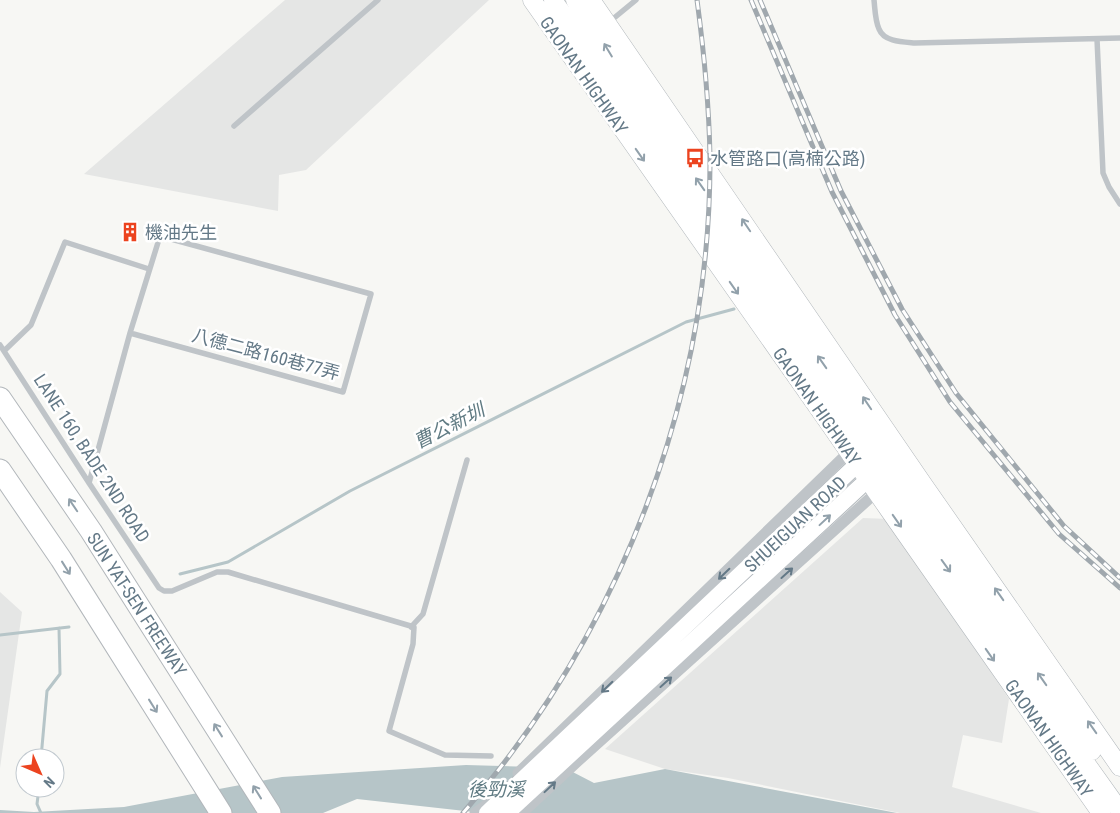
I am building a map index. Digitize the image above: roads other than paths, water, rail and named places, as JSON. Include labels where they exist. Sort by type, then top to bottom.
[{"type":"highway","name":"SUN YAT-SEN FREEWAY","points":[[0,398],[91,531],[270,813]]},
{"type":"highway","points":[[0,470],[61,560],[221,813]]},
{"type":"main road","name":"GAONAN HIGHWAY","points":[[532,0],[568,52],[867,446]]},
{"type":"main road","name":"GAONAN HIGHWAY","points":[[554,0],[595,32],[867,446],[1120,810]]},
{"type":"main road","name":"GAONAN HIGHWAY","points":[[575,0],[867,446],[1120,791]]},
{"type":"main road","name":"GAONAN HIGHWAY","points":[[591,0],[595,32]]},
{"type":"main road","name":"GAONAN HIGHWAY","points":[[885,472],[1120,767]]},
{"type":"main road","name":"GAONAN HIGHWAY","points":[[885,472],[1101,813]]},
{"type":"street","name":"SHUEIGUAN ROAD","points":[[565,750],[867,446]]},
{"type":"street","name":"SHUEIGUAN ROAD","points":[[565,750],[885,472]]},
{"type":"street","points":[[489,811],[565,750]]},
{"type":"street","points":[[522,813],[565,750]]},
{"type":"lane","points":[[234,126],[378,0]]},
{"type":"lane","points":[[568,52],[636,0]]},
{"type":"lane","points":[[874,0],[879,30],[886,38],[898,41],[925,43],[1120,38]]},
{"type":"lane","points":[[1097,38],[1103,173],[1109,188],[1120,204]]},
{"type":"lane","name":"八德二路160巷77弄","points":[[89,483],[130,332],[160,236],[371,294],[343,392],[130,332]]},
{"type":"lane","points":[[4,351],[31,325],[65,242],[149,269]]},
{"type":"lane","name":"LANE 160, BADE 2ND ROAD","points":[[0,345],[159,588],[164,591],[172,591],[217,572],[228,572],[412,627]]},
{"type":"lane","points":[[467,460],[424,614],[412,627],[414,627],[413,644],[389,731],[445,755],[491,756]]},
{"type":"water","name":"後勁溪","points":[[466,765],[565,768],[594,783],[665,769],[897,813],[483,813],[357,799],[323,813],[0,813],[0,810],[34,812],[124,807],[282,777]]},
{"type":"waterway","name":"曹公新圳","points":[[180,574],[228,562],[350,491],[686,322],[734,309]]},
{"type":"waterway","name":"曹公新圳","points":[[0,635],[69,627]]},
{"type":"waterway","points":[[42,748],[47,691],[60,674],[59,628]]},
{"type":"waterway","points":[[38,798],[37,804],[41,813]]},
{"type":"railway","points":[[463,813],[519,743],[568,668],[610,590],[646,508],[674,423],[694,335],[706,247],[710,157],[706,78],[697,0]]},
{"type":"railway","points":[[751,0],[832,192],[895,315],[950,402],[1059,534],[1120,588]]},
{"type":"railway","points":[[760,0],[841,191],[902,309],[956,393],[1064,526],[1120,578]]},
{"type":"place","name":"水管路口(高楠公路)","points":[[695,158]]},
{"type":"place","name":"機油先生","points":[[130,232]]}]
